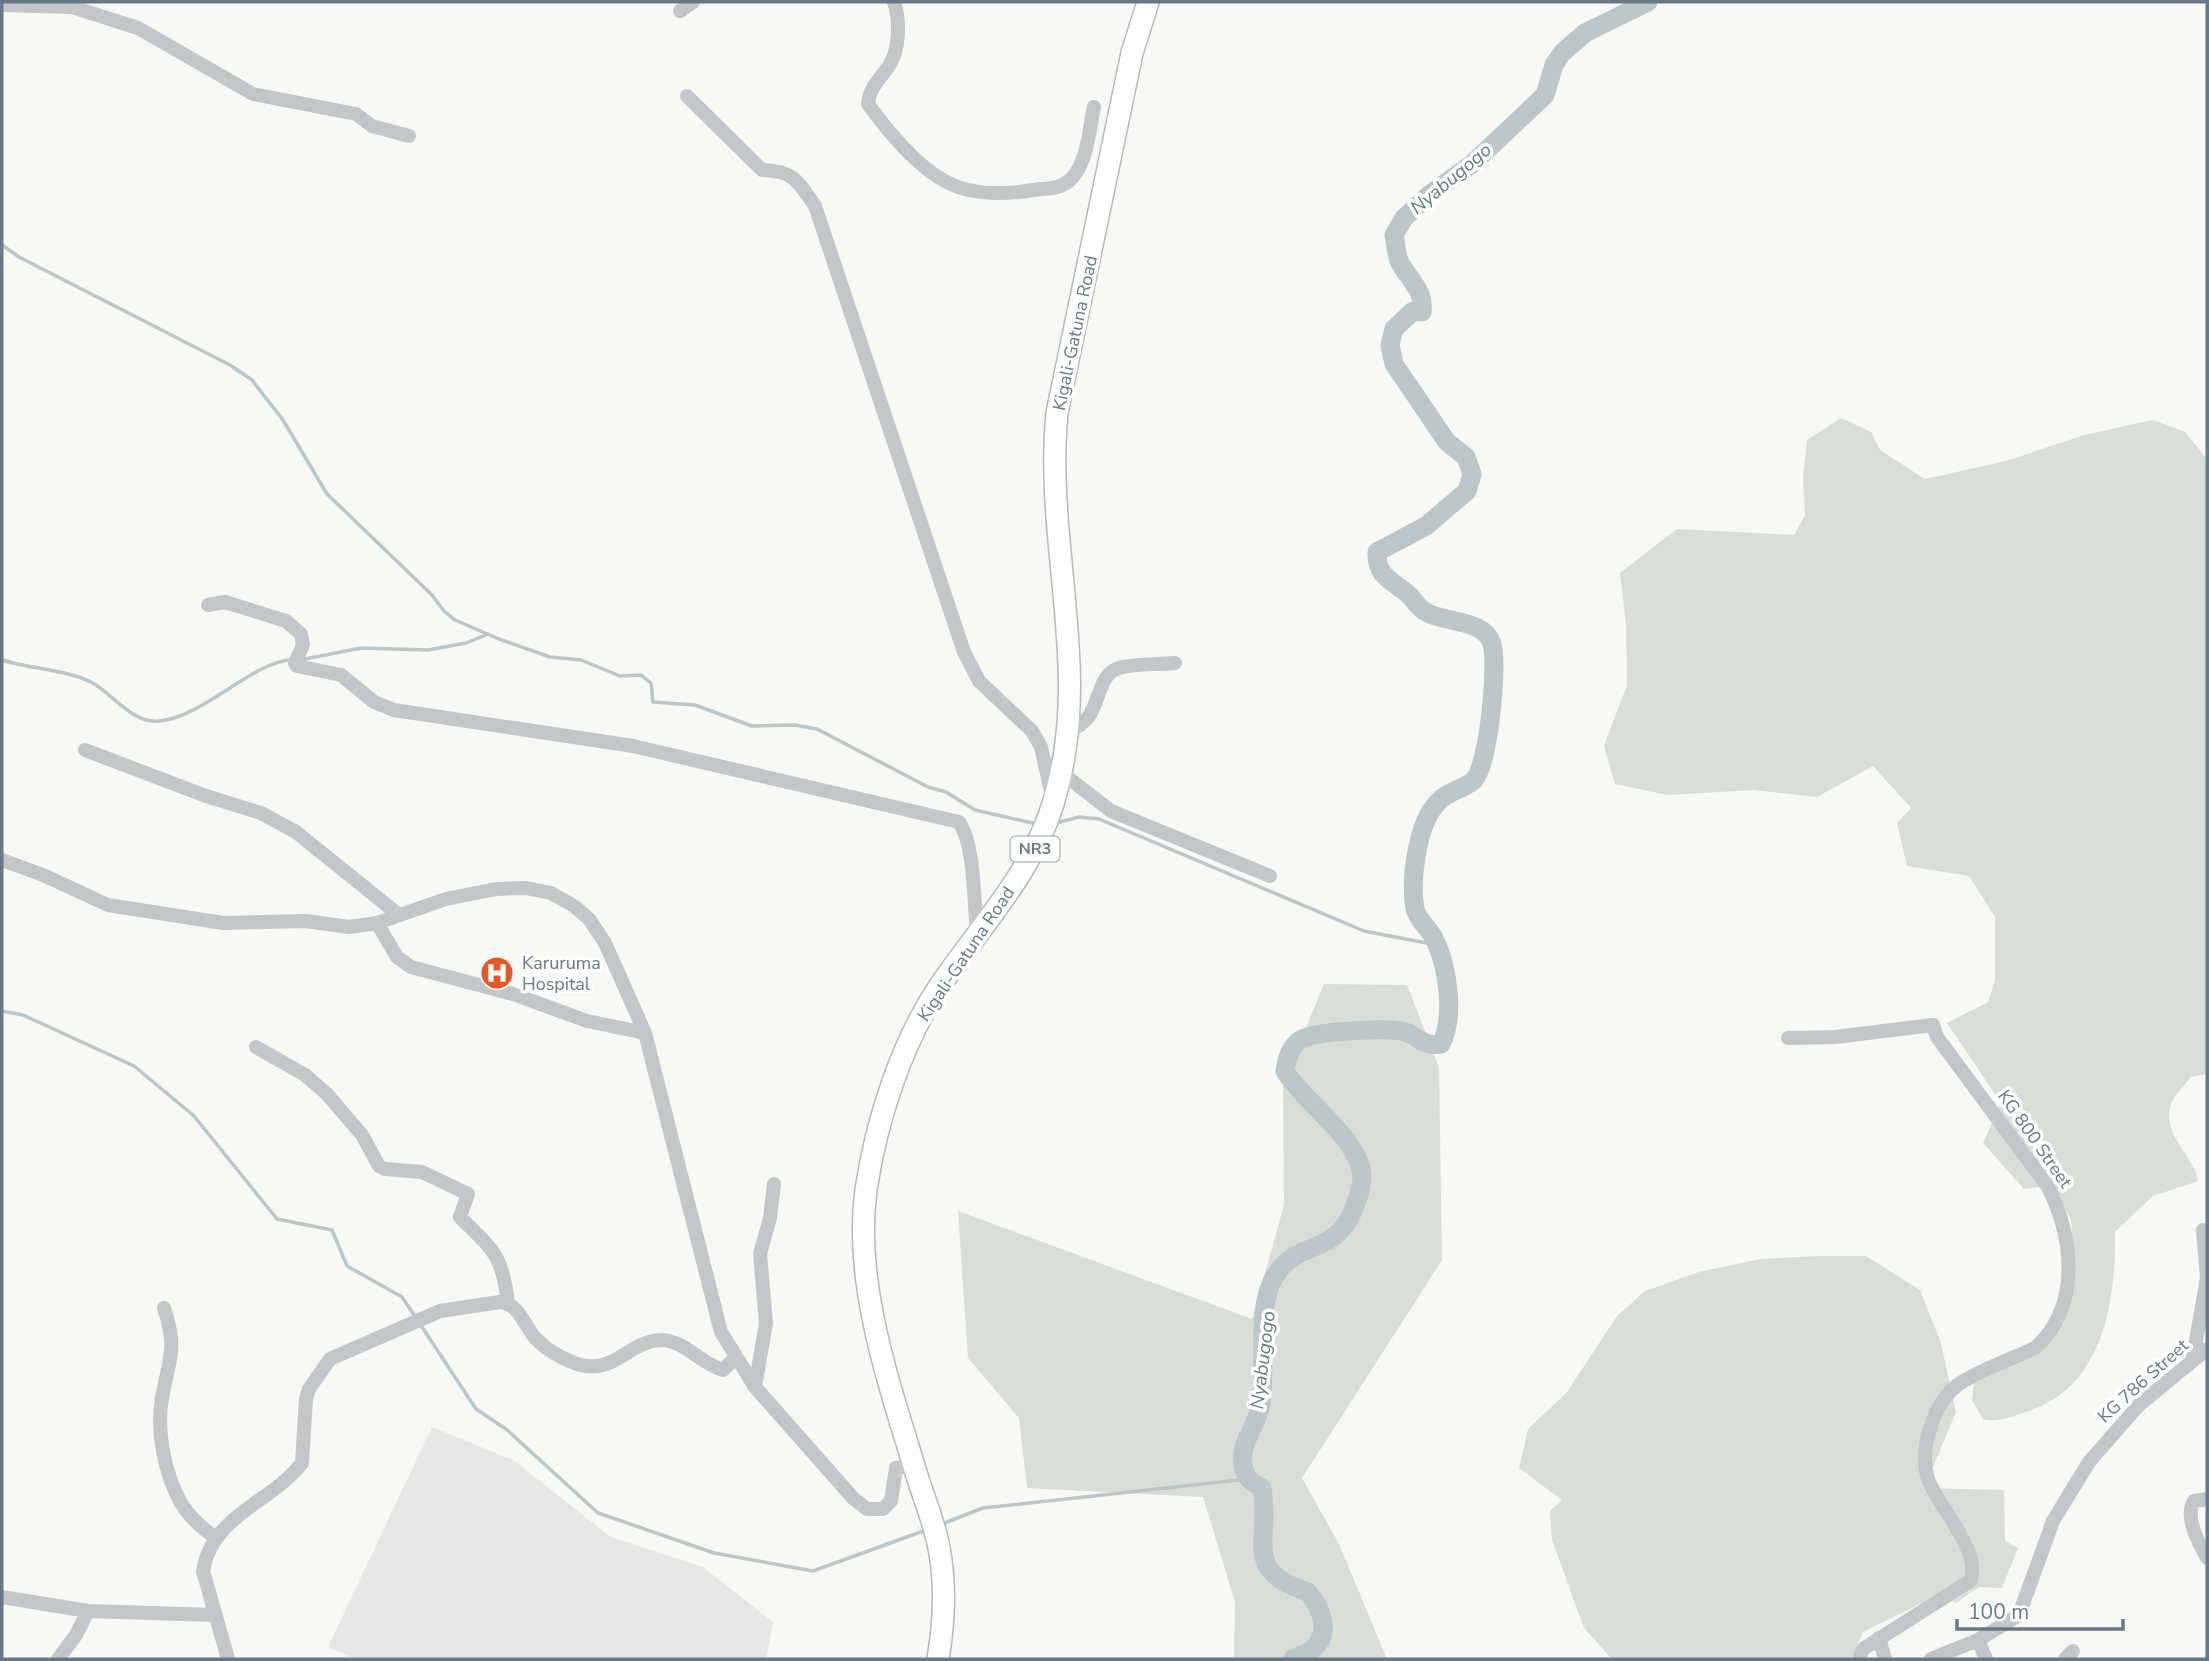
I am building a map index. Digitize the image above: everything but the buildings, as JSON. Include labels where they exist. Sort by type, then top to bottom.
[{"type":"highway","name":"Kigali-Gatuna Road","points":[[938,1659],[943,1586],[939,1547],[883,1359],[871,1307],[865,1235],[866,1191],[893,1085],[922,1015],[1037,847],[1062,773],[1069,730],[1070,647],[1057,545],[1053,460],[1057,413],[1132,53],[1148,2]]},
{"type":"street","points":[[680,11],[693,2]]},
{"type":"street","points":[[894,2],[899,20],[891,63],[869,93],[868,104],[918,160],[957,187],[977,191],[1021,192],[1053,190],[1071,180],[1082,165],[1094,107]]},
{"type":"street","points":[[2,5],[72,7],[138,28],[253,94],[345,111],[356,114],[372,126],[410,136]]},
{"type":"street","points":[[687,96],[762,170],[783,171],[794,176],[815,206],[964,652],[979,681],[1032,731],[1041,747],[1053,804]]},
{"type":"street","points":[[208,605],[225,602],[286,621],[301,634],[303,645],[295,663],[297,666],[341,675],[383,707],[633,746],[959,822],[964,829],[968,850],[977,933]]},
{"type":"street","points":[[1069,730],[1079,727],[1089,719],[1109,673],[1118,668],[1175,663]]},
{"type":"street","points":[[85,750],[205,796],[261,813],[296,832],[399,915]]},
{"type":"street","points":[[1062,773],[1111,811],[1269,876]]},
{"type":"street","points":[[2,860],[43,875],[108,905],[223,923],[275,920],[349,927],[377,923],[446,899],[496,889],[526,887],[551,892],[589,919],[605,943],[645,1033],[721,1332],[755,1387],[853,1498],[867,1509],[883,1509],[891,1501],[896,1468],[915,1466]]},
{"type":"street","points":[[377,923],[397,957],[411,967],[513,994],[587,1021],[645,1033]]},
{"type":"street","name":"KG 800 Street","points":[[1788,1038],[1835,1037],[1933,1026],[1937,1038],[2048,1187],[2061,1213],[2069,1248],[2064,1303],[2044,1340],[2035,1348],[1962,1382],[1943,1401],[1930,1427],[1926,1443],[1928,1478],[1970,1557],[1974,1572],[1970,1581],[1863,1648],[1859,1659]]},
{"type":"street","points":[[256,1047],[305,1074],[327,1094],[362,1135],[379,1166],[385,1169],[422,1172],[468,1194],[460,1217],[498,1258],[504,1271],[508,1303],[519,1313],[536,1338],[554,1354],[595,1368],[627,1356],[648,1342],[660,1340],[672,1341],[723,1370],[736,1357]]},
{"type":"street","points":[[755,1387],[766,1322],[760,1254],[770,1218],[774,1184]]},
{"type":"street","points":[[2193,1358],[2207,1278],[2203,1230]]},
{"type":"street","points":[[228,1659],[203,1571],[205,1558],[215,1538],[230,1521],[302,1463],[306,1399],[309,1388],[330,1359],[440,1311],[508,1303]]},
{"type":"street","points":[[164,1308],[172,1333],[172,1357],[162,1396],[160,1421],[169,1474],[181,1504],[215,1538]]},
{"type":"street","name":"KG 786 Street","points":[[1931,1659],[1978,1640],[2010,1622],[2025,1605],[2032,1571],[2053,1521],[2089,1462],[2139,1405],[2207,1349]]},
{"type":"street","points":[[2207,1499],[2193,1501],[2190,1512],[2197,1539],[2207,1558]]},
{"type":"street","points":[[2,1597],[88,1611],[214,1615]]},
{"type":"street","points":[[58,1659],[76,1635],[88,1611]]},
{"type":"street","points":[[1878,1638],[1885,1659]]},
{"type":"street","points":[[1978,1640],[1986,1659]]},
{"type":"shaded area","points":[[1841,418],[1871,432],[1880,450],[1925,479],[2006,461],[2084,435],[2153,420],[2185,432],[2207,459],[2207,1074],[2191,1077],[2172,1101],[2169,1115],[2174,1135],[2198,1181],[2153,1196],[2115,1232],[2113,1285],[2108,1312],[2089,1361],[2074,1382],[2054,1399],[2001,1420],[1983,1419],[1972,1400],[1974,1382],[2040,1351],[2074,1258],[2071,1220],[2053,1185],[2024,1189],[1983,1143],[2001,1103],[1947,1023],[1988,1002],[1995,980],[1995,917],[1969,876],[1907,866],[1897,823],[1911,808],[1873,766],[1817,797],[1754,790],[1667,795],[1615,784],[1604,746],[1627,685],[1626,624],[1620,573],[1677,529],[1794,535],[1805,515],[1803,478],[1807,440]]},
{"type":"shaded area","points":[[1324,984],[1407,985],[1439,1067],[1442,1260],[1302,1478],[1339,1544],[1387,1659],[1234,1659],[1235,1602],[1203,1497],[1027,1488],[1019,1418],[968,1358],[958,1211],[1252,1319],[1284,1205],[1283,1083]]},
{"type":"shaded area","points":[[1866,1256],[1920,1290],[1941,1343],[1956,1412],[1924,1488],[2004,1490],[2005,1541],[2018,1548],[2002,1588],[1979,1587],[1956,1603],[1940,1594],[1863,1632],[1851,1659],[1612,1659],[1584,1628],[1552,1540],[1550,1511],[1562,1500],[1519,1468],[1528,1429],[1567,1392],[1617,1316],[1645,1291],[1699,1272],[1760,1259]]},
{"type":"shaded area","points":[[432,1427],[513,1460],[611,1537],[703,1567],[773,1622],[766,1659],[356,1659],[328,1647]]},
{"type":"waterway","name":"Nyabugogo","points":[[1293,1659],[1311,1650],[1319,1642],[1322,1620],[1317,1605],[1308,1592],[1287,1584],[1266,1564],[1263,1552],[1262,1488],[1247,1476],[1244,1469],[1244,1449],[1261,1404],[1263,1319],[1270,1286],[1287,1262],[1339,1232],[1356,1203],[1362,1177],[1352,1149],[1294,1083],[1285,1071],[1286,1066],[1290,1053],[1298,1042],[1321,1034],[1392,1030],[1406,1032],[1428,1044],[1441,1044],[1448,1020],[1448,992],[1440,951],[1415,909],[1417,852],[1431,811],[1442,798],[1474,780],[1479,770],[1488,735],[1493,692],[1494,655],[1488,636],[1472,626],[1424,611],[1382,573],[1377,561],[1377,552],[1426,526],[1467,491],[1472,474],[1466,457],[1447,442],[1394,364],[1390,345],[1394,329],[1413,311],[1422,312],[1419,291],[1399,260],[1394,235],[1404,218],[1429,195],[1472,164],[1545,95],[1554,65],[1562,53],[1585,33],[1648,2]]},
{"type":"waterway","points":[[2,245],[19,257],[230,365],[252,380],[283,420],[327,494],[455,620],[550,657],[581,660],[620,676],[641,675],[651,683],[653,702],[695,705],[752,726],[794,725],[817,729],[928,787],[946,792],[975,810],[1037,824]]},
{"type":"waterway","points":[[300,660],[361,648],[428,650],[466,643],[488,634]]},
{"type":"waterway","points":[[2,660],[86,680],[126,709],[151,721],[177,717],[262,669],[278,662],[292,660]]},
{"type":"waterway","points":[[1052,824],[1079,817],[1099,819],[1364,931],[1437,945]]},
{"type":"waterway","points":[[2,1011],[23,1015],[134,1066],[194,1116],[277,1219],[332,1230],[347,1266],[402,1297],[416,1318]]},
{"type":"waterway","points":[[420,1324],[476,1409],[506,1429],[598,1513],[714,1553],[813,1571],[929,1529]]},
{"type":"waterway","points":[[942,1524],[983,1508],[1248,1479]]},
{"type":"place","name":"Karuruma Hospital","points":[[497,973]]}]
